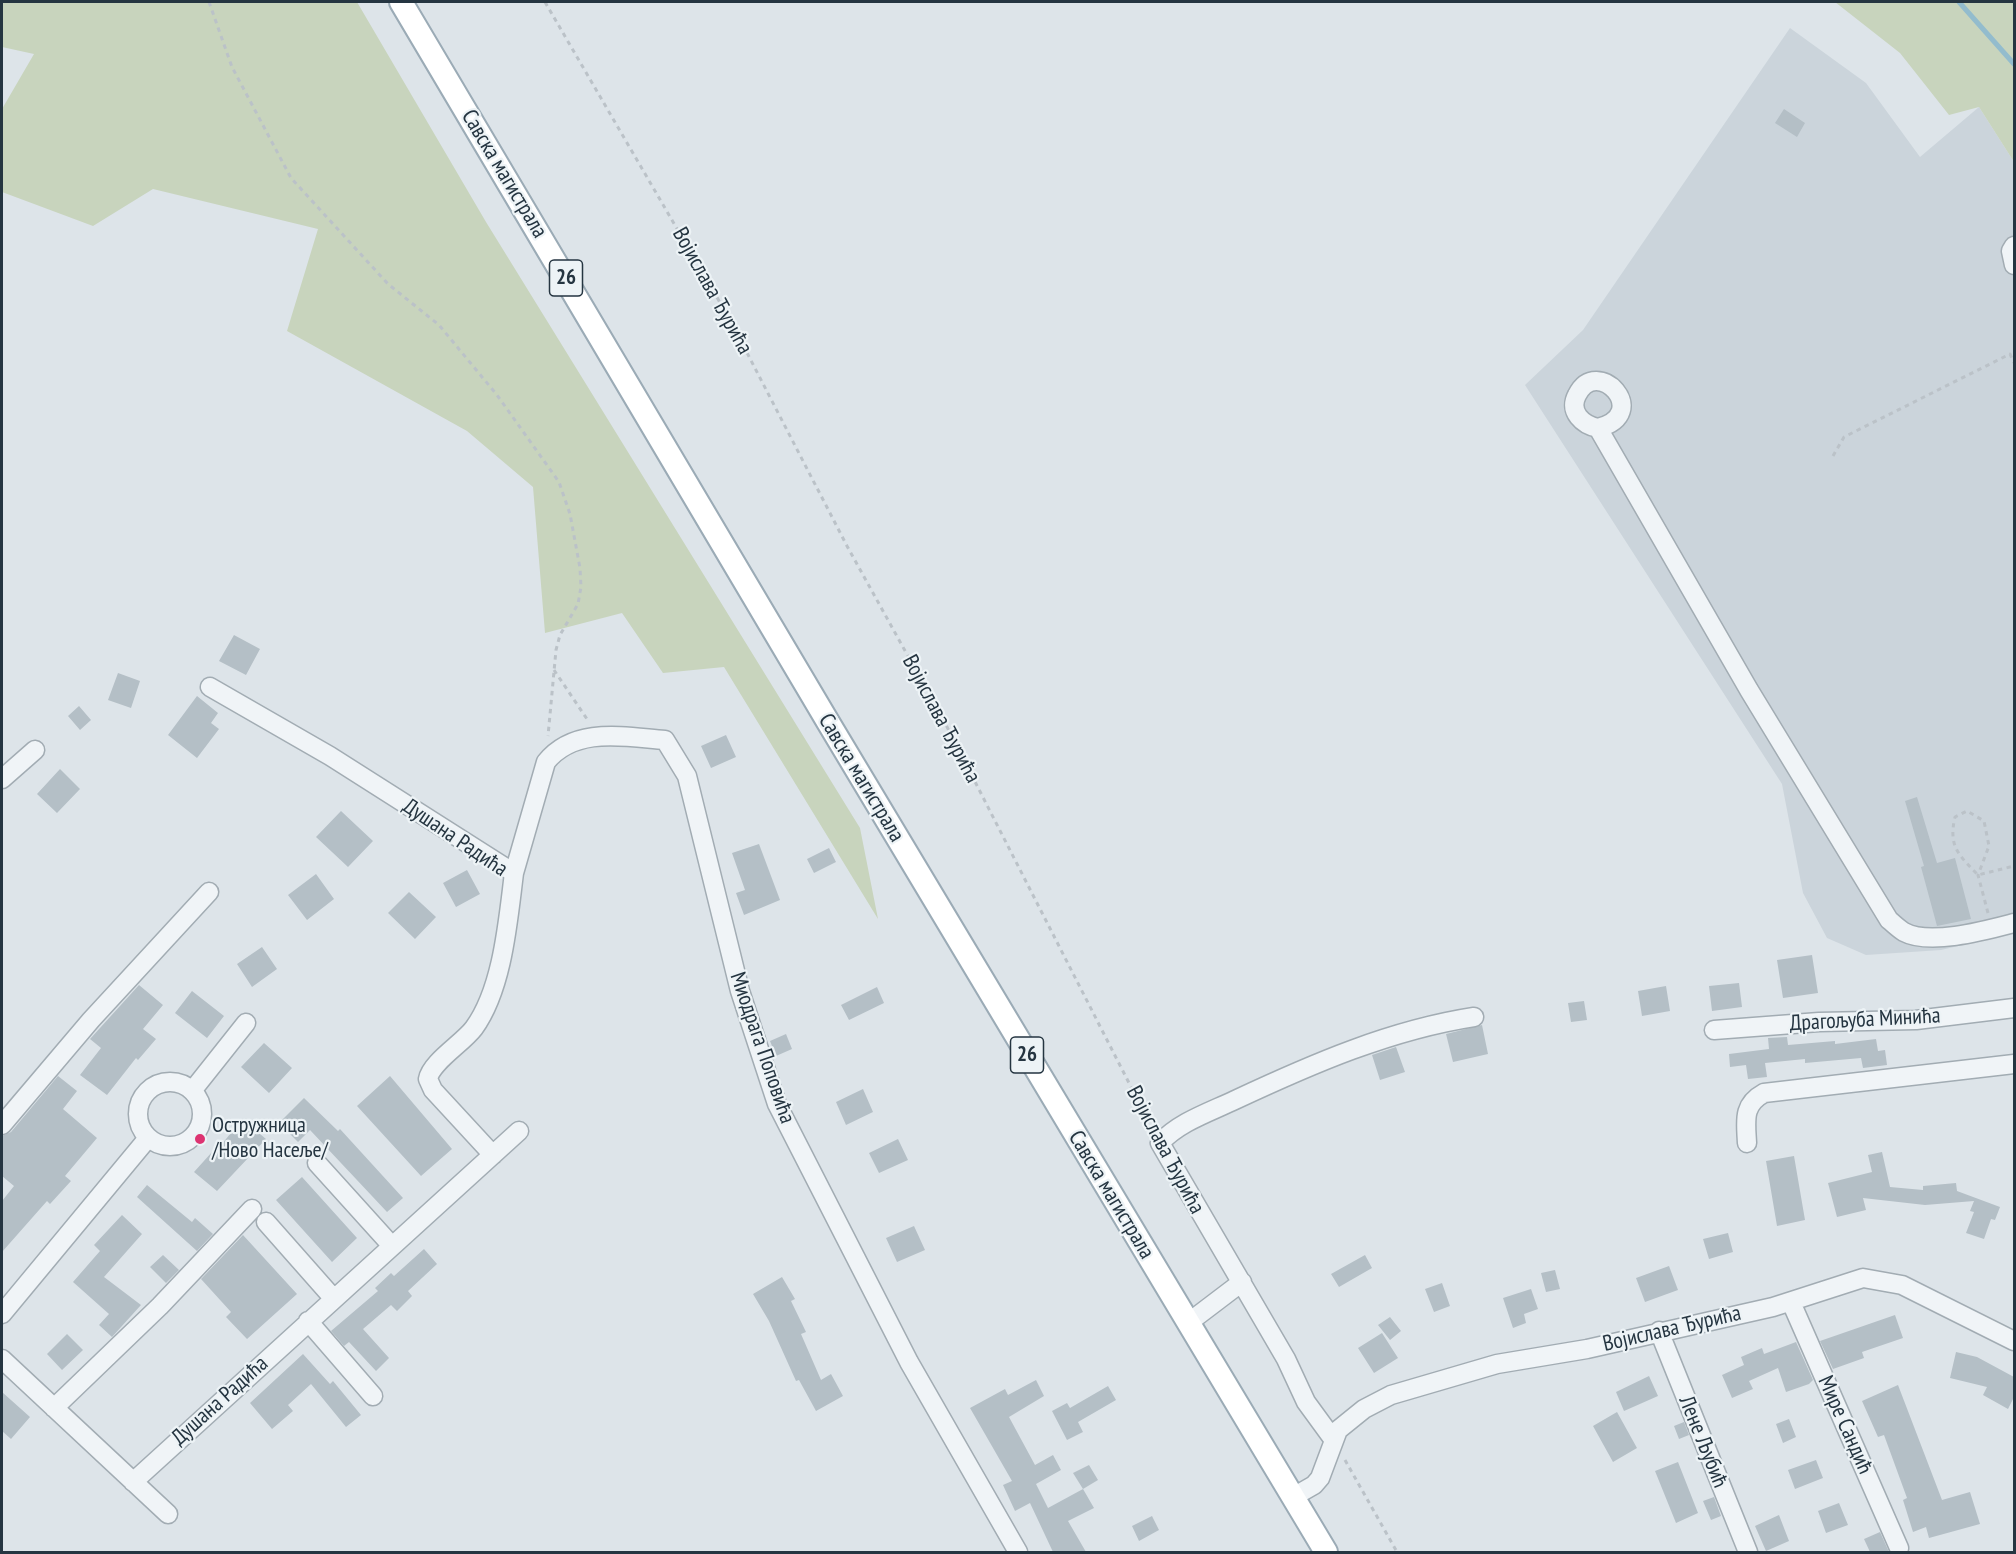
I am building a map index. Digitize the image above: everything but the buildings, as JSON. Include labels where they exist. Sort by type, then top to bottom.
[{"type":"main road","name":"Савска магистрала","points":[[401,2],[828,722],[1326,1552]]},
{"type":"street","points":[[2014,246],[2011,251],[2014,265]]},
{"type":"street","points":[[1598,428],[1749,690],[1889,921],[1905,933],[1922,936],[1950,936],[2014,923]]},
{"type":"street","name":"Душана Радића","points":[[210,687],[330,756],[514,873],[500,961],[489,996],[474,1028],[429,1075],[429,1083],[433,1090],[493,1155]]},
{"type":"street","name":"Миодрага Поповића","points":[[546,762],[552,754],[566,746],[600,735],[665,740],[687,776],[740,991],[777,1104],[909,1362],[1018,1552]]},
{"type":"street","points":[[2,779],[35,750]]},
{"type":"street","points":[[514,873],[546,762]]},
{"type":"street","points":[[2,1125],[91,1020],[209,892]]},
{"type":"street","name":"Драгољуба Минића","points":[[1714,1030],[1819,1022],[1916,1020],[2014,1008]]},
{"type":"street","points":[[1160,1143],[1171,1133],[1197,1118],[1321,1061],[1421,1028],[1474,1017]]},
{"type":"street","points":[[192,1091],[246,1023]]},
{"type":"street","points":[[1747,1143],[1746,1110],[1752,1101],[1764,1093],[2014,1064]]},
{"type":"street","points":[[174,1082],[192,1091],[198,1098],[202,1118],[194,1137],[186,1143],[166,1146],[148,1138],[138,1120],[138,1110],[146,1092],[164,1083],[174,1082]]},
{"type":"street","name":"Душана Радића","points":[[133,1482],[519,1131]]},
{"type":"street","points":[[2,1314],[148,1138]]},
{"type":"street","name":"Војислава Ђурића","points":[[1160,1143],[1196,1209],[1242,1282],[1306,1402],[1333,1439]]},
{"type":"street","points":[[317,1162],[392,1246]]},
{"type":"street","points":[[54,1408],[160,1306],[252,1209]]},
{"type":"street","points":[[266,1222],[334,1299]]},
{"type":"street","name":"Војислава Ђурића","points":[[1293,1497],[1314,1485],[1320,1478],[1333,1439],[1345,1423],[1364,1409],[1391,1395],[1497,1364],[1587,1349],[1791,1302],[1850,1281],[1870,1277],[1902,1285],[2014,1341]]},
{"type":"street","points":[[1188,1323],[1242,1282]]},
{"type":"street","name":"Мире Сандић","points":[[1791,1302],[1899,1548]]},
{"type":"street","points":[[308,1321],[373,1396]]},
{"type":"street","name":"Лене Љубић","points":[[1659,1331],[1748,1552]]},
{"type":"street","points":[[2,1359],[168,1514]]},
{"type":"path","points":[[208,2],[232,67],[291,178],[388,284],[439,325],[497,395],[560,482],[570,514],[580,568],[581,587],[578,604],[560,635],[554,670],[546,762]]},
{"type":"path","name":"Војислава Ђурића","points":[[545,2],[729,318],[842,535],[945,723],[1160,1143]]},
{"type":"path","points":[[1833,456],[1844,437],[2010,354],[2014,363]]},
{"type":"path","points":[[554,670],[579,711],[600,735]]},
{"type":"path","points":[[1978,875],[1989,846],[1984,821],[1967,811],[1955,817],[1951,833],[1956,852],[1978,875],[1991,929]]},
{"type":"path","points":[[1978,875],[2014,866]]},
{"type":"path","points":[[1333,1439],[1397,1552]]},
{"type":"shaded area","points":[[1790,28],[1866,83],[1920,157],[1979,107],[2014,162],[2014,933],[1941,950],[1866,955],[1827,938],[1803,893],[1782,784],[1525,385],[1583,330]]},
{"type":"green space","points":[[2,2],[357,2],[486,222],[860,828],[878,919],[724,667],[663,673],[622,613],[545,633],[533,487],[467,431],[287,331],[318,229],[153,189],[93,226],[2,192],[2,109],[34,54],[2,47]]},
{"type":"green space","points":[[1835,2],[2014,2],[2014,162],[1979,107],[1949,115],[1900,53]]},
{"type":"waterway","points":[[1959,2],[2014,64]]},
{"type":"place","name":"Остружница /Ново Насеље/","points":[[200,1139]]}]
